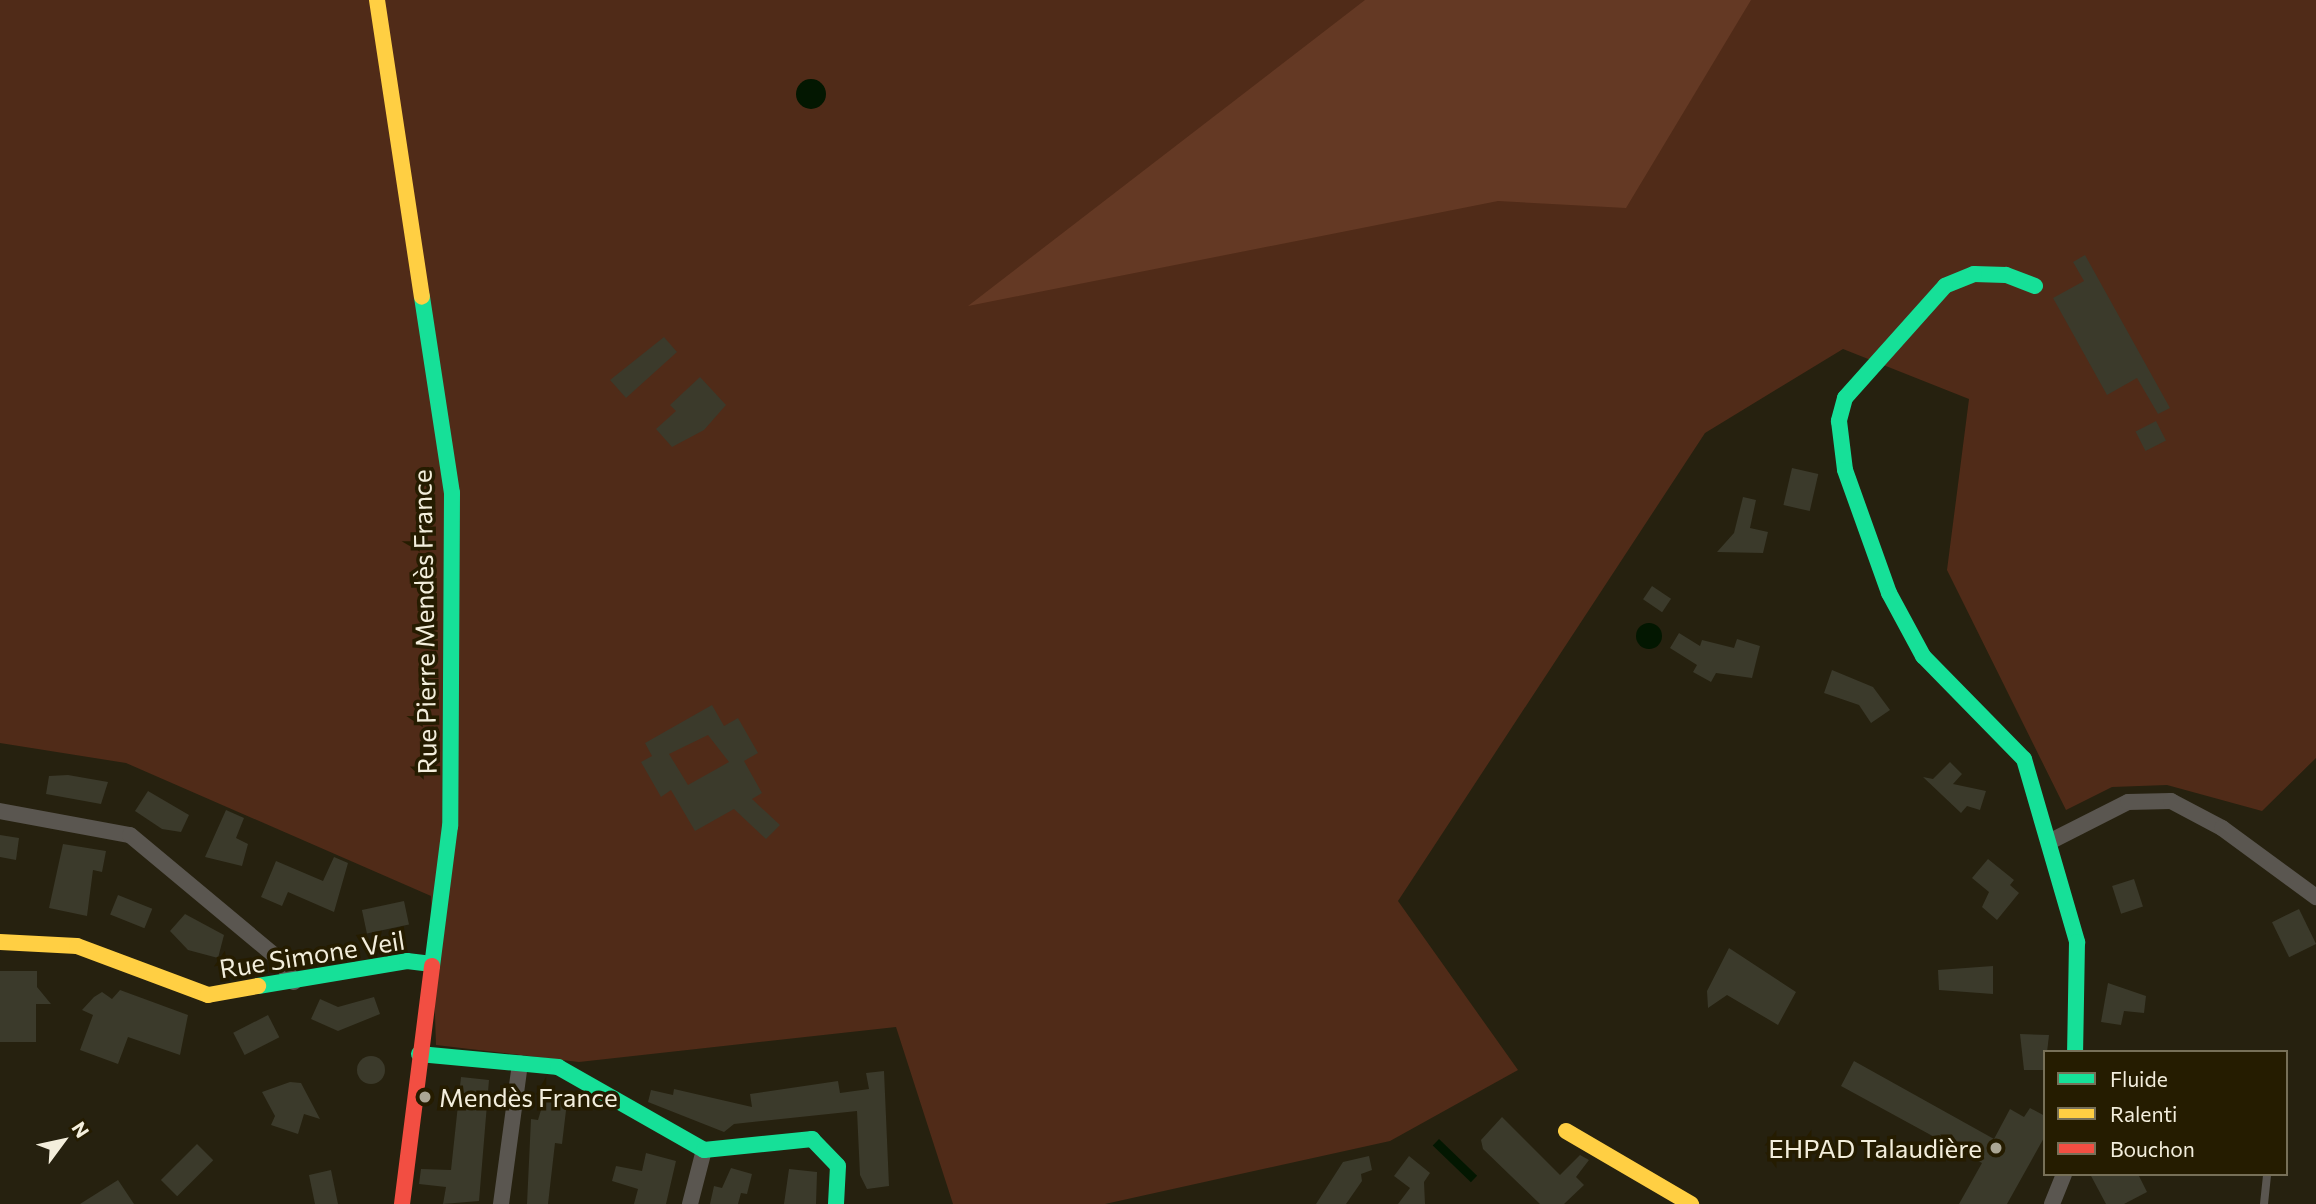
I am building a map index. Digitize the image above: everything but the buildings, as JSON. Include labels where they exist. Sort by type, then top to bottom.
[{"type":"street","name":"Rue Pierre Mendès France","points":[[377,0],[452,493],[450,826],[430,964],[402,1204]]},
{"type":"street","points":[[2035,286],[2006,275],[1974,274],[1945,286],[1845,398],[1839,421],[1845,470],[1889,593],[1923,656],[2024,759],[2051,841],[2077,942],[2075,1050]]},
{"type":"street","points":[[2051,841],[2128,802],[2171,801],[2222,828],[2316,897]]},
{"type":"street","points":[[0,811],[130,835],[280,960],[294,982]]},
{"type":"street","name":"Rue Simone Veil","points":[[0,942],[77,946],[208,995],[407,961],[430,964]]},
{"type":"street","points":[[419,1054],[558,1067],[704,1150],[811,1139],[838,1166],[836,1204]]},
{"type":"street","points":[[501,1204],[520,1063]]},
{"type":"street","points":[[1566,1131],[1691,1204]]},
{"type":"street","points":[[690,1204],[704,1150]]},
{"type":"street","points":[[2052,1204],[2063,1176]]},
{"type":"lane","points":[[2264,1204],[2267,1176]]},
{"type":"shaded area","points":[[0,0],[2316,0],[2316,758],[2262,811],[2167,785],[2112,787],[2066,810],[1947,570],[1969,399],[1843,349],[1705,433],[1398,901],[1518,1070],[1390,1141],[1105,1204],[953,1204],[896,1027],[579,1062],[436,1045],[431,896],[126,763],[0,743]]},
{"type":"shaded area","points":[[1365,0],[1751,0],[1626,208],[1498,201],[968,306]]},
{"type":"shaded area","points":[[811,79],[822,83],[826,94],[822,105],[811,109],[800,105],[796,94],[800,83]]},
{"type":"shaded area","points":[[1649,623],[1658,627],[1662,636],[1658,645],[1649,649],[1640,645],[1636,636],[1640,627]]},
{"type":"shaded area","points":[[1439,1139],[1477,1176],[1471,1182],[1433,1145]]},
{"type":"traffic: fast","points":[[2035,286],[2006,275],[1974,274],[1945,286],[1845,398],[1839,421],[1845,470],[1889,593],[1923,656],[2024,759],[2077,942],[2075,1050]]},
{"type":"traffic: fast","points":[[422,297],[452,493],[450,826],[432,966]]},
{"type":"traffic: fast","points":[[258,986],[407,961],[430,964]]},
{"type":"traffic: fast","points":[[419,1054],[558,1067],[704,1150],[812,1139],[838,1166],[836,1204]]},
{"type":"traffic: slow","points":[[377,0],[422,297]]},
{"type":"traffic: slow","points":[[0,942],[77,946],[208,995],[258,986]]},
{"type":"traffic: slow","points":[[1566,1131],[1691,1204]]},
{"type":"traffic: jam","points":[[402,1204],[432,966]]},
{"type":"place","name":"Mendès France","points":[[425,1097]]},
{"type":"place","name":"EHPAD Talaudière","points":[[1996,1148]]}]
